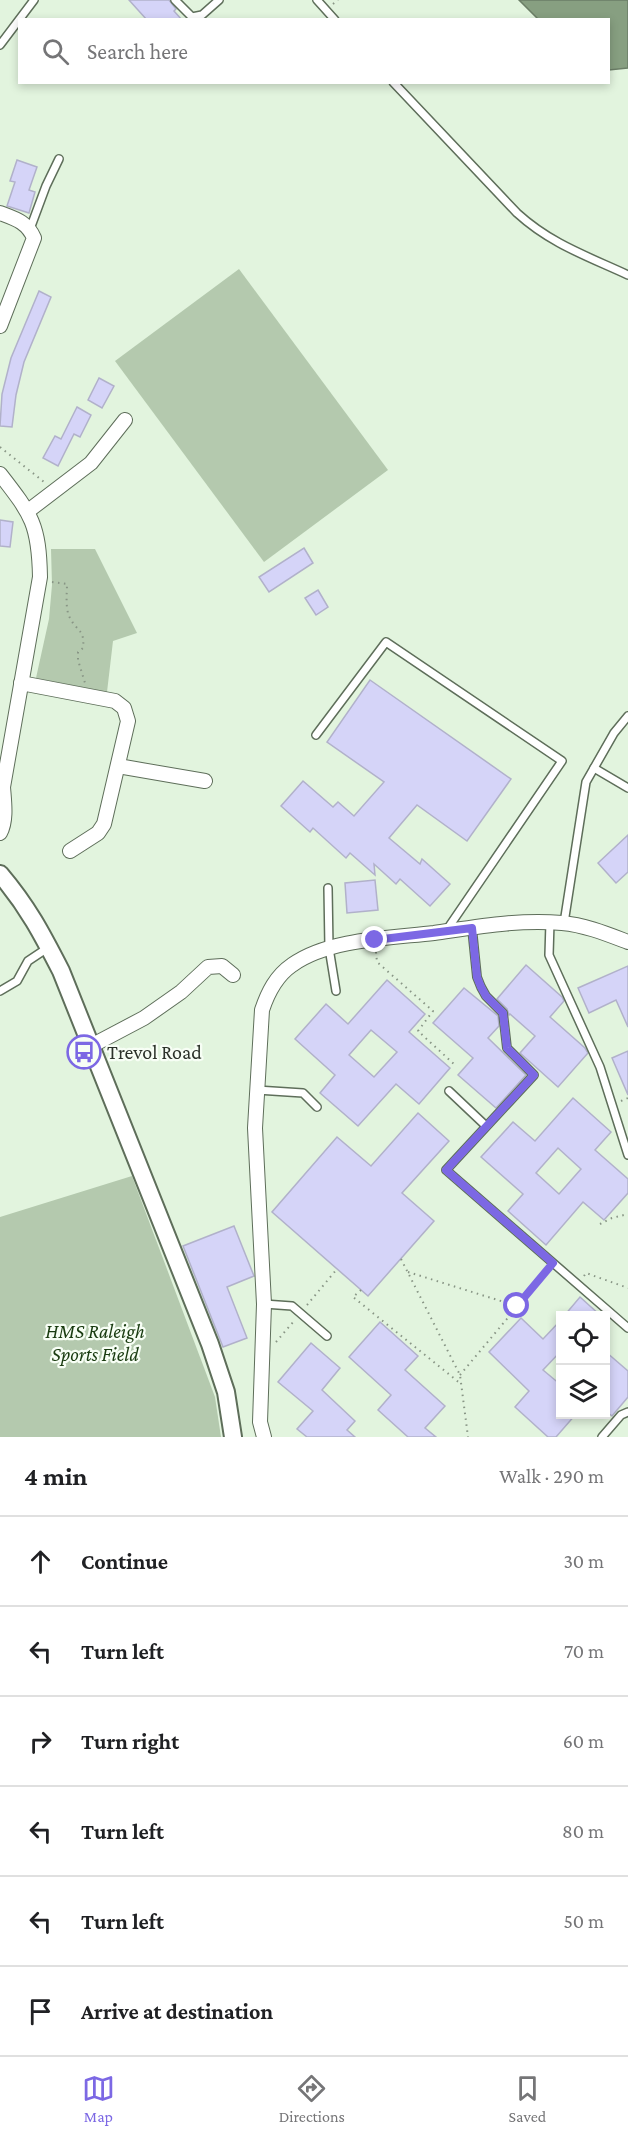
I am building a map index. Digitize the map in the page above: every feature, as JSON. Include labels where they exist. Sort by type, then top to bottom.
[{"type":"street","points":[[0,213],[23,221],[34,238],[0,326]]},
{"type":"street","points":[[28,511],[56,492],[91,463],[125,420]]},
{"type":"street","points":[[0,474],[28,511],[40,547],[40,581],[21,683],[6,737],[3,828],[0,833]]},
{"type":"street","points":[[21,683],[115,701],[124,708],[128,721],[104,824],[98,833],[70,851]]},
{"type":"street","points":[[118,766],[205,781]]},
{"type":"street","points":[[0,874],[18,894],[37,923],[62,971],[210,1344],[226,1392],[233,1437]]},
{"type":"street","points":[[264,1437],[260,1422],[264,1304],[255,1128],[262,1010],[267,994],[279,976],[291,966],[329,948],[375,940],[530,921],[600,931],[628,942]]},
{"type":"street","points":[[91,1046],[144,1018],[181,992],[208,967],[222,966],[233,975]]},
{"type":"lane","points":[[20,18],[34,0]]},
{"type":"lane","points":[[175,0],[192,17],[202,15],[219,0]]},
{"type":"lane","points":[[317,0],[333,18]]},
{"type":"lane","points":[[0,45],[18,21]]},
{"type":"lane","points":[[395,84],[517,213],[535,229],[552,240],[628,275]]},
{"type":"lane","points":[[30,229],[59,159]]},
{"type":"lane","points":[[316,735],[386,642],[562,761],[446,931]]},
{"type":"lane","points":[[628,716],[614,733],[586,782],[549,955],[600,1067],[628,1155]]},
{"type":"lane","points":[[594,768],[628,788]]},
{"type":"lane","points":[[328,888],[329,948],[336,992]]},
{"type":"lane","points":[[472,928],[477,977],[481,987],[486,996],[503,1013],[507,1048],[534,1075],[446,1170],[628,1328]]},
{"type":"lane","points":[[0,991],[17,981],[28,962],[49,947]]},
{"type":"lane","points":[[257,1090],[303,1092],[317,1107]]},
{"type":"lane","points":[[449,1092],[486,1126]]},
{"type":"lane","points":[[264,1304],[292,1306],[327,1336]]},
{"type":"lane","points":[[602,1437],[621,1415],[628,1412]]},
{"type":"path","points":[[0,447],[56,492]]},
{"type":"path","points":[[40,581],[67,584],[70,619],[83,636],[83,648],[78,652],[78,660],[88,695]]},
{"type":"path","points":[[375,940],[376,962],[433,1011],[418,1031],[455,1065]]},
{"type":"path","points":[[600,1224],[628,1214]]},
{"type":"path","points":[[401,1259],[460,1375],[468,1437]]},
{"type":"path","points":[[460,1375],[553,1263]]},
{"type":"path","points":[[407,1272],[517,1306]]},
{"type":"path","points":[[578,1285],[586,1273],[628,1288]]},
{"type":"path","points":[[361,1290],[353,1297],[461,1384]]},
{"type":"green space","points":[[239,269],[388,470],[264,562],[115,361]]},
{"type":"green space","points":[[51,549],[95,549],[137,633],[113,641],[107,692],[36,678],[49,619],[52,585]]},
{"type":"green space","name":"HMS Raleigh Sports Field","points":[[132,1176],[215,1397],[221,1437],[0,1437],[0,1217]]},
{"type":"shaded area","points":[[519,0],[628,0],[628,68],[610,70],[610,18],[537,18]]},
{"type":"building","points":[[129,0],[169,0],[180,18],[145,18]]},
{"type":"building","points":[[17,160],[37,167],[29,190],[35,192],[29,213],[7,206],[15,182],[10,181]]},
{"type":"building","points":[[39,291],[51,297],[24,362],[16,395],[12,427],[0,426],[2,394],[11,358]]},
{"type":"building","points":[[99,378],[114,386],[102,408],[88,400]]},
{"type":"building","points":[[77,407],[91,415],[80,437],[74,434],[58,466],[43,458],[55,436],[61,439]]},
{"type":"building","points":[[0,520],[13,522],[10,547],[0,546]]},
{"type":"building","points":[[304,548],[313,563],[269,592],[259,577]]},
{"type":"building","points":[[318,590],[328,607],[316,615],[305,598]]},
{"type":"building","points":[[370,680],[511,779],[467,841],[417,805],[389,838],[420,864],[422,859],[450,884],[430,906],[400,879],[396,884],[374,864],[375,875],[350,853],[346,858],[313,828],[310,832],[281,806],[303,781],[333,807],[338,802],[354,816],[384,782],[327,742]]},
{"type":"building","points":[[628,835],[628,872],[616,883],[598,863]]},
{"type":"building","points":[[375,880],[378,910],[347,913],[345,883]]},
{"type":"building","points":[[526,965],[562,997],[564,1001],[550,1017],[588,1053],[558,1087],[520,1053],[535,1036],[509,1015],[507,1009],[497,999]]},
{"type":"building","points":[[628,966],[628,1027],[616,1000],[589,1013],[578,988]]},
{"type":"building","points":[[387,980],[425,1014],[409,1032],[450,1068],[419,1104],[396,1084],[358,1126],[320,1093],[335,1075],[295,1039],[326,1004],[348,1024]],"holes":[[[371,1030],[397,1052],[374,1077],[349,1055]]]},
{"type":"building","points":[[464,988],[498,1016],[499,1026],[488,1038],[526,1075],[496,1108],[458,1075],[473,1058],[433,1023]]},
{"type":"building","points":[[628,1051],[628,1095],[612,1058]]},
{"type":"building","points":[[573,1098],[611,1132],[595,1150],[628,1179],[628,1193],[604,1220],[583,1202],[546,1245],[508,1211],[523,1194],[481,1157],[513,1122],[535,1141]],"holes":[[[558,1148],[581,1169],[559,1194],[536,1173]]]},
{"type":"building","points":[[418,1113],[449,1141],[402,1193],[434,1221],[368,1296],[272,1212],[337,1137],[371,1166]]},
{"type":"building","points":[[234,1226],[254,1276],[227,1287],[247,1338],[223,1347],[183,1246]]},
{"type":"building","points":[[580,1297],[595,1311],[568,1311]]},
{"type":"building","points":[[521,1318],[543,1339],[556,1325],[556,1356],[543,1370],[556,1381],[556,1419],[572,1419],[556,1437],[548,1437],[515,1407],[529,1391],[489,1352]]},
{"type":"building","points":[[380,1322],[418,1356],[405,1370],[445,1406],[425,1428],[436,1437],[408,1437],[378,1410],[391,1395],[349,1357]]},
{"type":"building","points":[[311,1343],[340,1368],[322,1390],[355,1421],[347,1430],[355,1437],[307,1437],[297,1429],[313,1411],[278,1382]]},
{"type":"building","points":[[610,1355],[628,1371],[628,1397],[612,1416],[610,1414]]},
{"type":"place","name":"Trevol Road","points":[[84,1052]]},
{"type":"route","points":[[375,940],[472,928],[477,977],[481,987],[486,996],[503,1013],[507,1048],[534,1075],[446,1170],[553,1263],[517,1306]]}]
